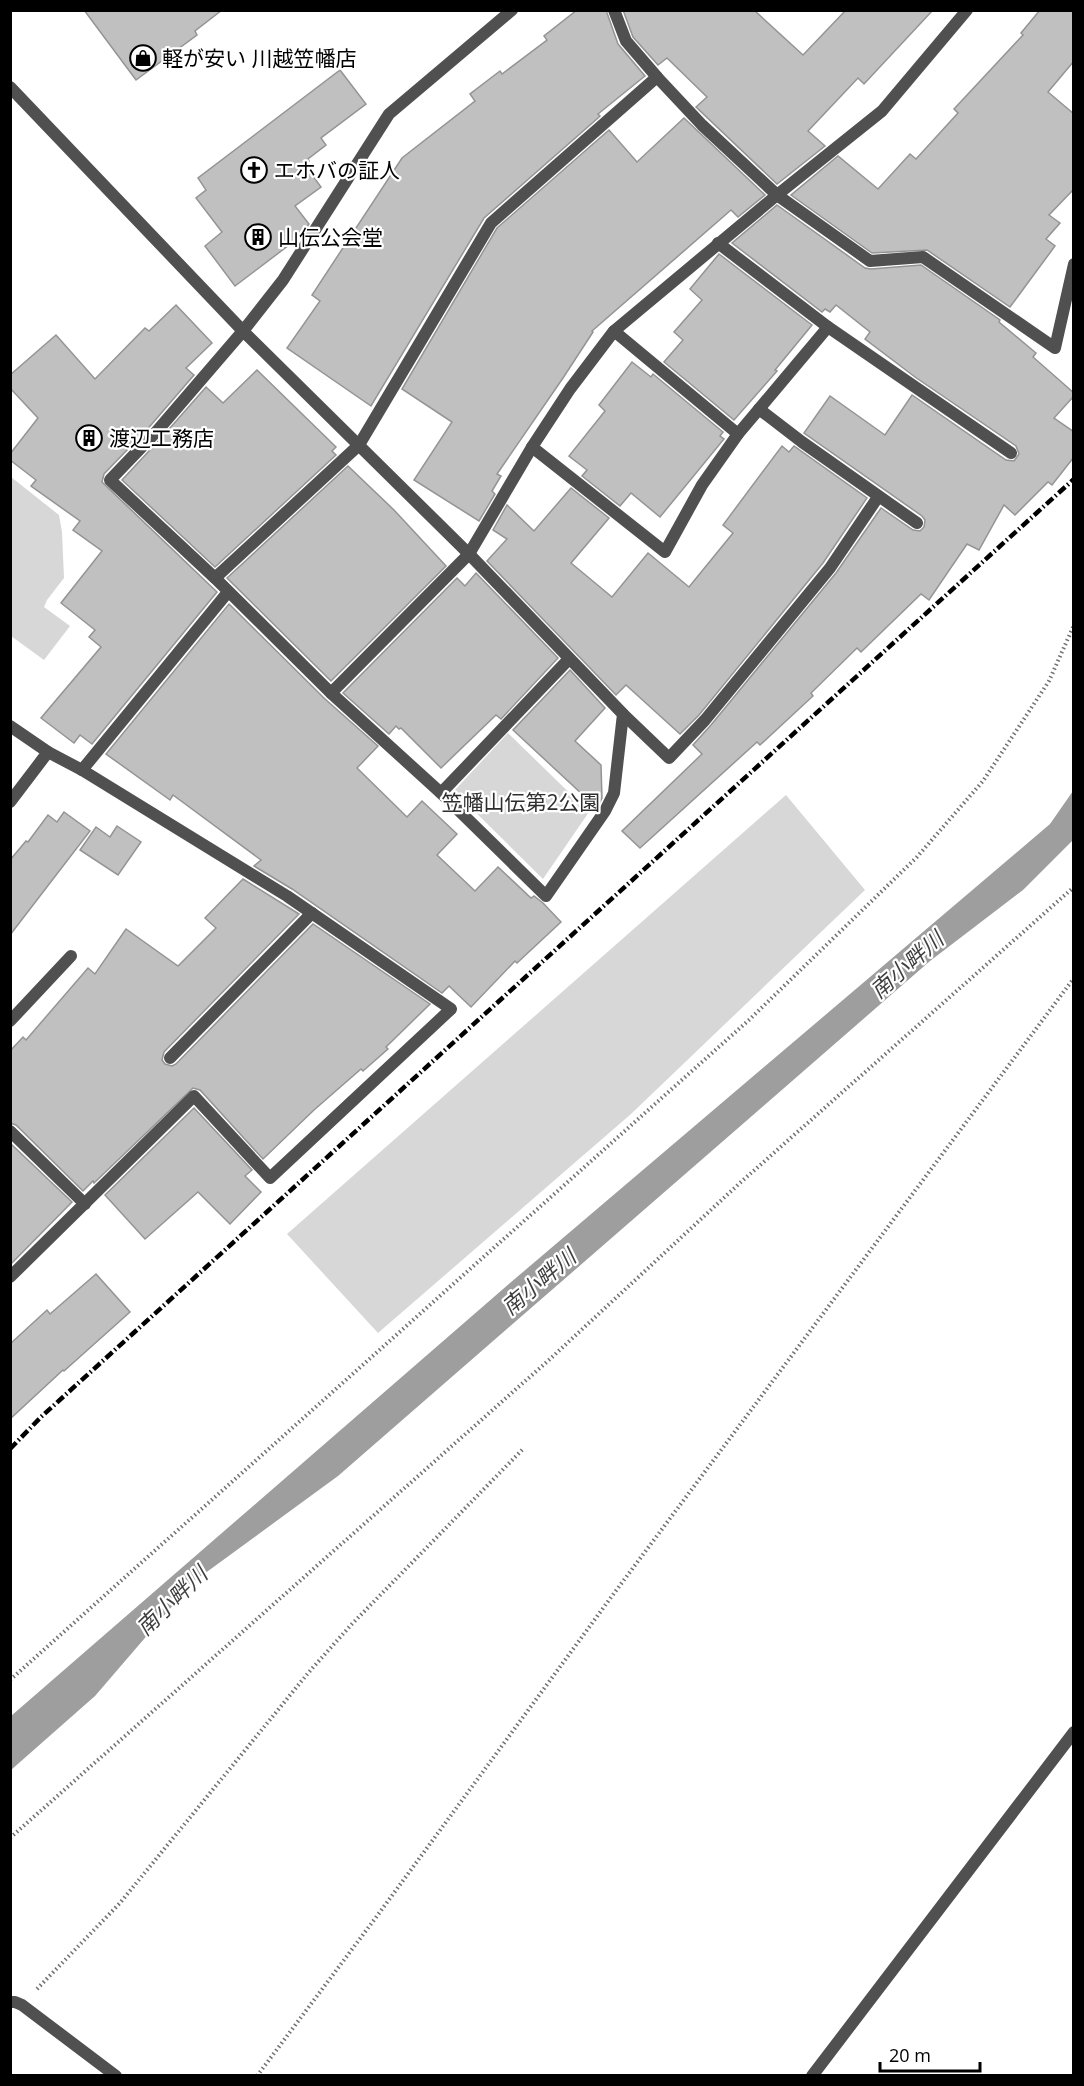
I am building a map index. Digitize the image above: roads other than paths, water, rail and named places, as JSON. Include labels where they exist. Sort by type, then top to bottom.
[{"type":"street","points":[[512,10],[389,114],[283,280],[243,331],[157,431],[110,480],[215,578],[331,693],[441,793],[546,897],[605,811],[614,793],[624,714]]},
{"type":"street","points":[[614,10],[626,41],[702,125],[777,195],[870,261],[922,257],[1055,348],[1074,264]]},
{"type":"street","points":[[331,693],[469,554],[570,388],[614,331],[718,243],[882,111],[967,10]]},
{"type":"street","points":[[215,578],[359,445],[491,223],[657,77]]},
{"type":"street","points":[[10,87],[243,331],[469,554],[569,659],[669,758],[705,720],[830,568],[878,497]]},
{"type":"street","points":[[718,243],[828,327],[1011,453]]},
{"type":"street","points":[[532,447],[665,552],[702,485],[738,434],[828,327]]},
{"type":"street","points":[[614,331],[738,434]]},
{"type":"street","points":[[759,409],[917,523]]},
{"type":"street","points":[[82,770],[228,592]]},
{"type":"street","points":[[441,793],[569,659]]},
{"type":"street","points":[[10,726],[48,752],[82,770],[287,896],[451,1009],[270,1178],[194,1096],[10,1277]]},
{"type":"street","points":[[10,802],[48,752]]},
{"type":"street","points":[[170,1058],[312,913]]},
{"type":"street","points":[[10,1021],[71,956]]},
{"type":"street","points":[[10,1131],[86,1204]]},
{"type":"street","points":[[812,2076],[1074,1732]]},
{"type":"street","points":[[16,2004],[116,2076]]},
{"type":"water","name":"南小畔川","points":[[1073,791],[1073,840],[1023,890],[930,961],[338,1476],[193,1582],[95,1696],[11,1770],[11,1716],[510,1283],[1050,824]]},
{"type":"railway","points":[[10,1449],[41,1417],[1074,479]]},
{"type":"place","name":"軽が安い 川越笠幡店","points":[[143,58]]},
{"type":"place","name":"エホバの証人","points":[[254,170]]},
{"type":"place","name":"山伝公会堂","points":[[258,237]]},
{"type":"place","name":"渡辺工務店","points":[[89,438]]},
{"type":"park label","name":"笠幡山伝第2公園","points":[[521,802]]}]
